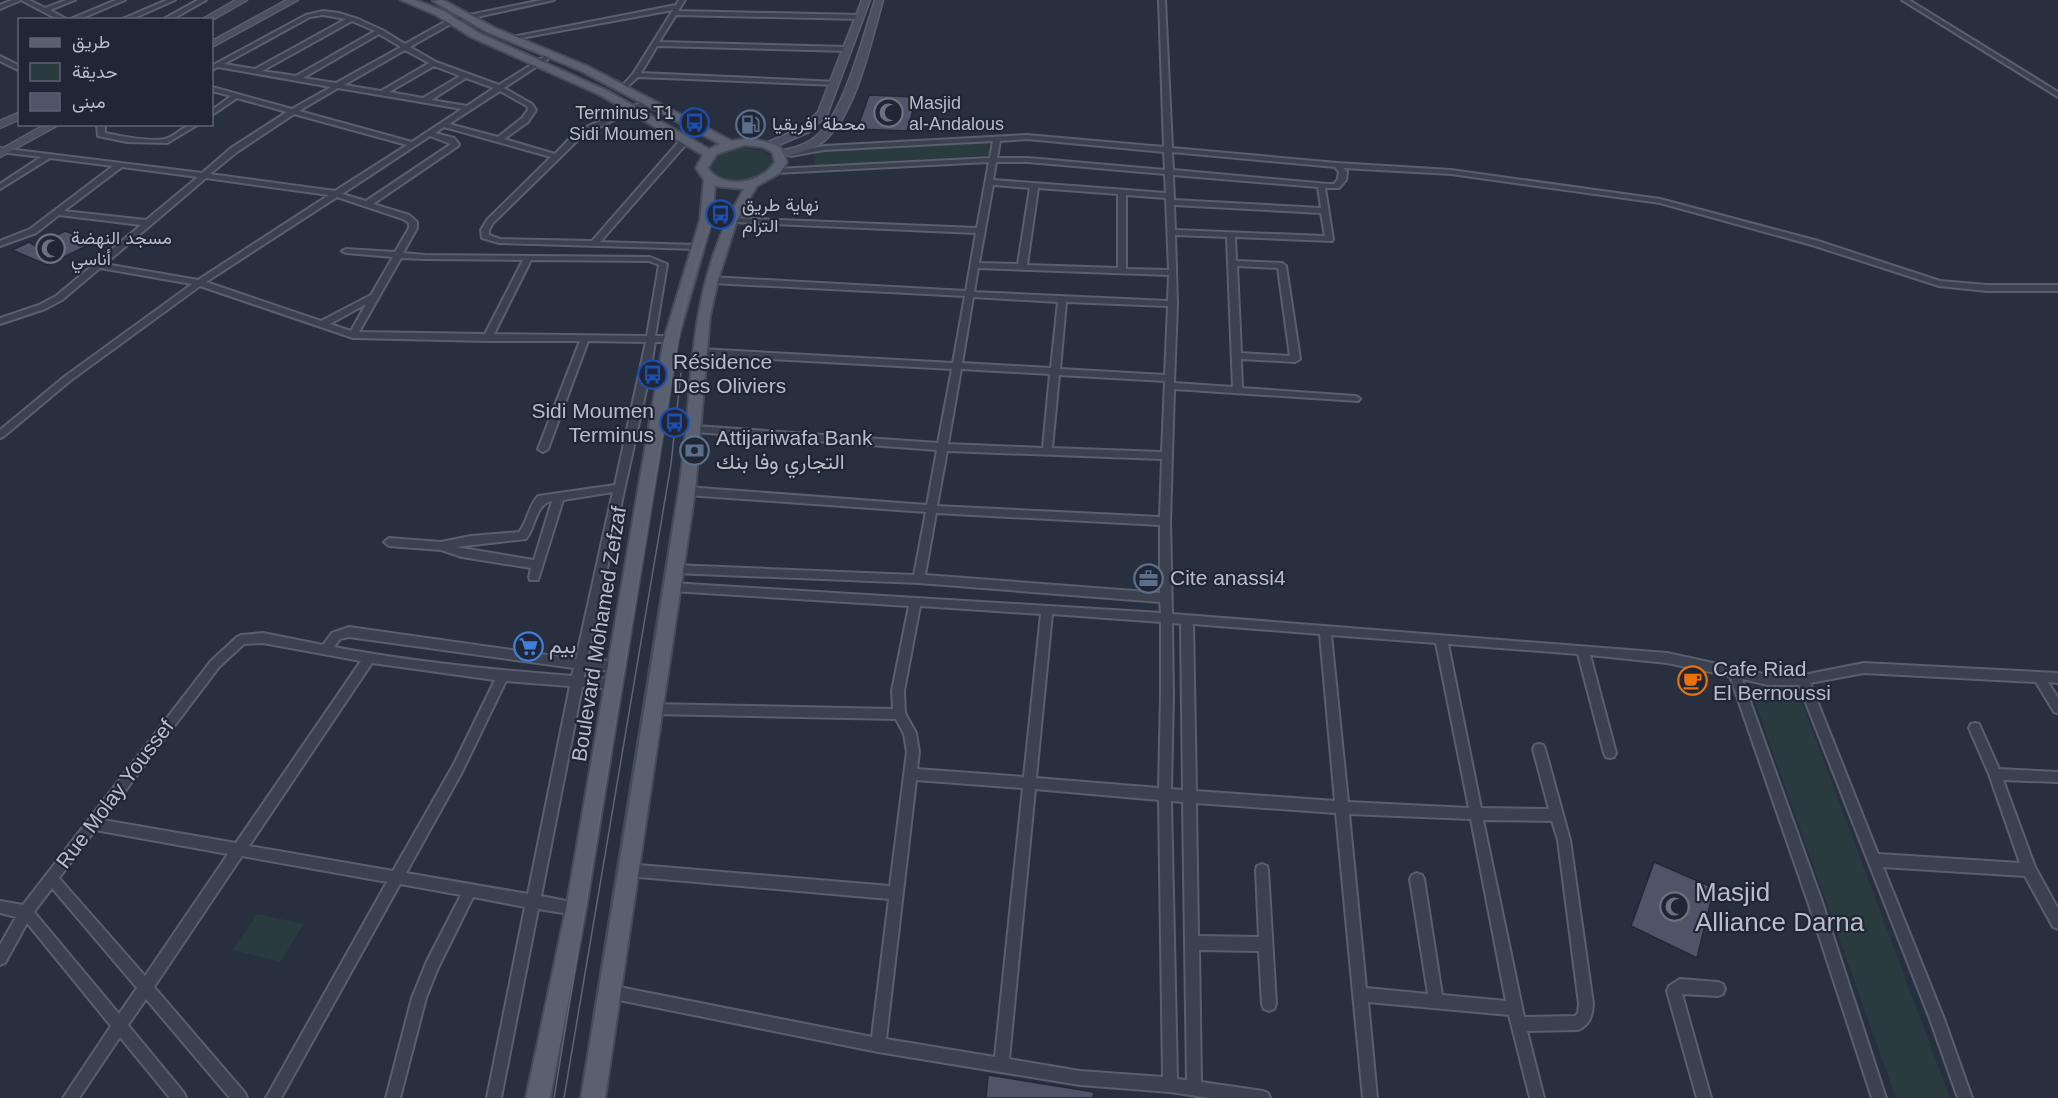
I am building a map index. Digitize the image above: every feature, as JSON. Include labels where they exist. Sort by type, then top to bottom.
[{"type":"main road","points":[[406,0],[452,20],[475,35],[538,62],[632,109],[709,154],[730,144],[751,142],[777,152],[781,162],[776,171],[753,183],[729,184],[710,179]]},
{"type":"main road","points":[[434,0],[468,15],[482,26],[552,54],[623,88],[730,144]]},
{"type":"main road","name":"Boulevard Mohamed Zefzaf","points":[[538,1098],[576,909],[671,339],[706,220],[710,179],[702,168],[709,154]]},
{"type":"main road","points":[[593,1098],[687,491],[703,316],[711,280],[731,220],[753,183]]},
{"type":"street","points":[[0,7],[18,0]]},
{"type":"street","points":[[24,0],[61,18]]},
{"type":"street","points":[[46,10],[72,0]]},
{"type":"street","points":[[76,18],[122,0]]},
{"type":"street","points":[[128,18],[172,0]]},
{"type":"street","points":[[169,18],[203,0]]},
{"type":"street","points":[[209,18],[243,0]]},
{"type":"street","points":[[213,43],[294,0]]},
{"type":"street","points":[[0,321],[50,303],[99,265],[256,133],[404,46],[452,20],[551,0]]},
{"type":"street","points":[[623,88],[636,75],[682,0]]},
{"type":"street","points":[[777,152],[823,113],[866,0]]},
{"type":"street","points":[[821,144],[839,115],[879,0]]},
{"type":"street","points":[[1162,0],[1173,273],[1165,521],[1167,696],[1165,793],[1170,1085]]},
{"type":"street","points":[[1905,0],[2058,95]]},
{"type":"street","points":[[510,38],[676,10],[860,17]]},
{"type":"street","points":[[214,67],[315,13],[351,19],[380,31],[434,63],[501,87],[528,103],[532,110],[525,120],[499,140]]},
{"type":"street","points":[[255,72],[351,19]]},
{"type":"street","points":[[298,78],[380,31]]},
{"type":"street","points":[[656,44],[848,49]]},
{"type":"street","points":[[0,435],[67,379],[200,283],[442,123],[552,54]]},
{"type":"street","points":[[0,58],[18,68]]},
{"type":"street","points":[[383,93],[434,63]]},
{"type":"street","points":[[214,67],[298,78],[337,87],[467,108]]},
{"type":"street","points":[[425,100],[466,75]]},
{"type":"street","points":[[636,75],[836,83]]},
{"type":"street","points":[[213,89],[412,144]]},
{"type":"street","points":[[213,112],[236,96]]},
{"type":"street","points":[[647,102],[580,133],[490,222],[485,230],[485,236],[499,241],[697,247]]},
{"type":"street","points":[[0,125],[18,116]]},
{"type":"street","points":[[442,123],[555,156]]},
{"type":"street","points":[[2,152],[51,126]]},
{"type":"street","points":[[101,126],[101,134],[127,140],[167,141],[193,126]]},
{"type":"street","points":[[369,203],[455,144],[451,140],[428,133]]},
{"type":"street","points":[[777,152],[821,144],[1027,137],[1338,165],[1451,172],[1569,190],[1639,196],[1772,231],[1939,283],[1975,287],[2058,288]]},
{"type":"street","points":[[919,579],[997,138]]},
{"type":"street","points":[[594,244],[685,140]]},
{"type":"street","points":[[2,152],[120,165],[336,194],[369,203],[413,222],[413,228],[399,255],[353,335]]},
{"type":"street","points":[[0,187],[46,156]]},
{"type":"street","points":[[776,171],[992,159],[1321,185],[1341,183],[1343,172],[1338,165]]},
{"type":"street","points":[[0,243],[33,231],[120,165]]},
{"type":"street","points":[[988,182],[1325,211]]},
{"type":"street","points":[[1171,232],[1329,239],[1321,185]]},
{"type":"street","points":[[1022,267],[1034,186]]},
{"type":"street","points":[[1122,192],[1122,271]]},
{"type":"street","points":[[58,213],[149,223]]},
{"type":"street","points":[[731,220],[981,231]]},
{"type":"street","points":[[1231,235],[1238,391]]},
{"type":"street","points":[[346,251],[399,255],[650,259],[660,261],[663,267],[651,338],[577,681],[494,1098]]},
{"type":"street","points":[[488,338],[528,258]]},
{"type":"street","points":[[1232,263],[1282,266],[1295,359],[1236,356]]},
{"type":"street","points":[[99,265],[200,283],[353,335],[671,339]]},
{"type":"street","points":[[974,265],[1173,273]]},
{"type":"street","points":[[711,280],[1173,304]]},
{"type":"street","points":[[321,325],[373,297]]},
{"type":"street","points":[[1047,452],[1062,300]]},
{"type":"street","points":[[543,449],[585,338]]},
{"type":"street","points":[[700,352],[1056,373],[1169,382],[1238,391],[1355,399]]},
{"type":"street","points":[[694,429],[942,447],[1166,456]]},
{"type":"street","points":[[441,546],[471,540],[522,536],[526,533],[535,506],[542,498],[618,488]]},
{"type":"street","points":[[687,491],[930,509],[1165,521]]},
{"type":"street","points":[[534,577],[559,496]]},
{"type":"street","points":[[389,542],[441,546],[462,553],[538,565]]},
{"type":"street","points":[[675,569],[919,579],[1165,598]]},
{"type":"street","points":[[672,587],[1165,618],[1583,650],[1667,658],[1768,680],[1803,680],[1864,668],[2058,678]]},
{"type":"street","points":[[878,1045],[913,752],[910,733],[899,714],[899,676],[915,602]]},
{"type":"street","points":[[1001,1065],[1047,610]]},
{"type":"street","points":[[1187,621],[1194,1089]]},
{"type":"street","points":[[1325,631],[1370,1098]]},
{"type":"street","points":[[614,684],[503,676],[325,650],[336,636],[348,632],[581,664],[618,666]]},
{"type":"street","name":"Rue Molay Youssef","points":[[0,958],[26,912],[51,878],[215,664],[233,645],[241,640],[263,638],[325,650]]},
{"type":"street","points":[[1441,639],[1518,1024],[1537,1098]]},
{"type":"street","points":[[1583,650],[1610,753]]},
{"type":"street","points":[[70,1098],[369,658]]},
{"type":"street","points":[[1734,672],[1815,902],[1880,1098]]},
{"type":"street","points":[[273,1098],[458,768],[503,676]]},
{"type":"street","points":[[2039,677],[2058,708]]},
{"type":"street","points":[[1803,680],[1965,1098]]},
{"type":"street","points":[[653,709],[899,714]]},
{"type":"street","points":[[1975,728],[1995,774],[2029,870],[2058,922]]},
{"type":"street","points":[[1518,1024],[1578,1023],[1585,1016],[1586,1004],[1564,840],[1539,749]]},
{"type":"street","points":[[910,774],[1342,807],[1477,815],[1557,814]]},
{"type":"street","points":[[1995,774],[2058,777]]},
{"type":"street","points":[[92,824],[576,909]]},
{"type":"street","points":[[1874,860],[2029,870]]},
{"type":"street","points":[[627,870],[896,893]]},
{"type":"street","points":[[1262,870],[1269,1004]]},
{"type":"street","points":[[51,878],[240,1098]]},
{"type":"street","points":[[1416,879],[1436,1001]]},
{"type":"street","points":[[393,1098],[419,998],[432,966],[470,890]]},
{"type":"street","points":[[0,907],[26,912],[121,1023],[179,1098]]},
{"type":"street","points":[[1192,943],[1265,944]]},
{"type":"street","points":[[1704,1098],[1674,991],[1680,986],[1718,989]]},
{"type":"street","points":[[609,992],[878,1045],[1080,1078],[1170,1085],[1263,1098]]},
{"type":"street","points":[[1360,994],[1515,1009]]},
{"type":"green space","points":[[988,139],[990,155],[814,166],[815,151]]},
{"type":"green space","points":[[738,147],[765,151],[773,160],[770,168],[764,174],[748,181],[729,181],[713,176],[708,165],[711,161],[721,153]]},
{"type":"green space","points":[[1749,685],[1797,689],[1950,1098],[1896,1098]]},
{"type":"green space","points":[[257,914],[304,924],[280,962],[233,950]]},
{"type":"building","name":"Masjid al-Andalous","points":[[869,95],[917,97],[907,131],[857,129]]},
{"type":"building","name":"مسجد النهضة أناسي","points":[[65,231],[95,242],[47,265],[12,250],[29,242],[35,246]]},
{"type":"building","name":"Masjid Alliance Darna","points":[[1654,862],[1714,888],[1697,958],[1631,926]]},
{"type":"building","points":[[988,1075],[1094,1092],[1093,1098],[986,1098]]},
{"type":"tram line","points":[[554,1098],[685,298],[715,212]]},
{"type":"tram line","points":[[564,1098],[671,464],[681,373]]},
{"type":"place","name":"Masjid al-Andalous","points":[[888,113]]},
{"type":"place","name":"Terminus T1 Sidi Moumen","points":[[695,123]]},
{"type":"place","name":"محطة افريقيا","points":[[751,124]]},
{"type":"place","name":"نهاية طريق الترام","points":[[721,215]]},
{"type":"place","name":"مسجد النهضة أناسي","points":[[50,248]]},
{"type":"place","name":"Résidence Des Oliviers","points":[[652,374]]},
{"type":"place","name":"Sidi Moumen Terminus","points":[[675,423]]},
{"type":"place","name":"Attijariwafa Bank التجاري وفا بنك","points":[[695,450]]},
{"type":"place","name":"Cite anassi4","points":[[1149,578]]},
{"type":"place","name":"بيم","points":[[528,646]]},
{"type":"place","name":"Cafe Riad El Bernoussi","points":[[1692,681]]},
{"type":"place","name":"Masjid Alliance Darna","points":[[1674,907]]}]
